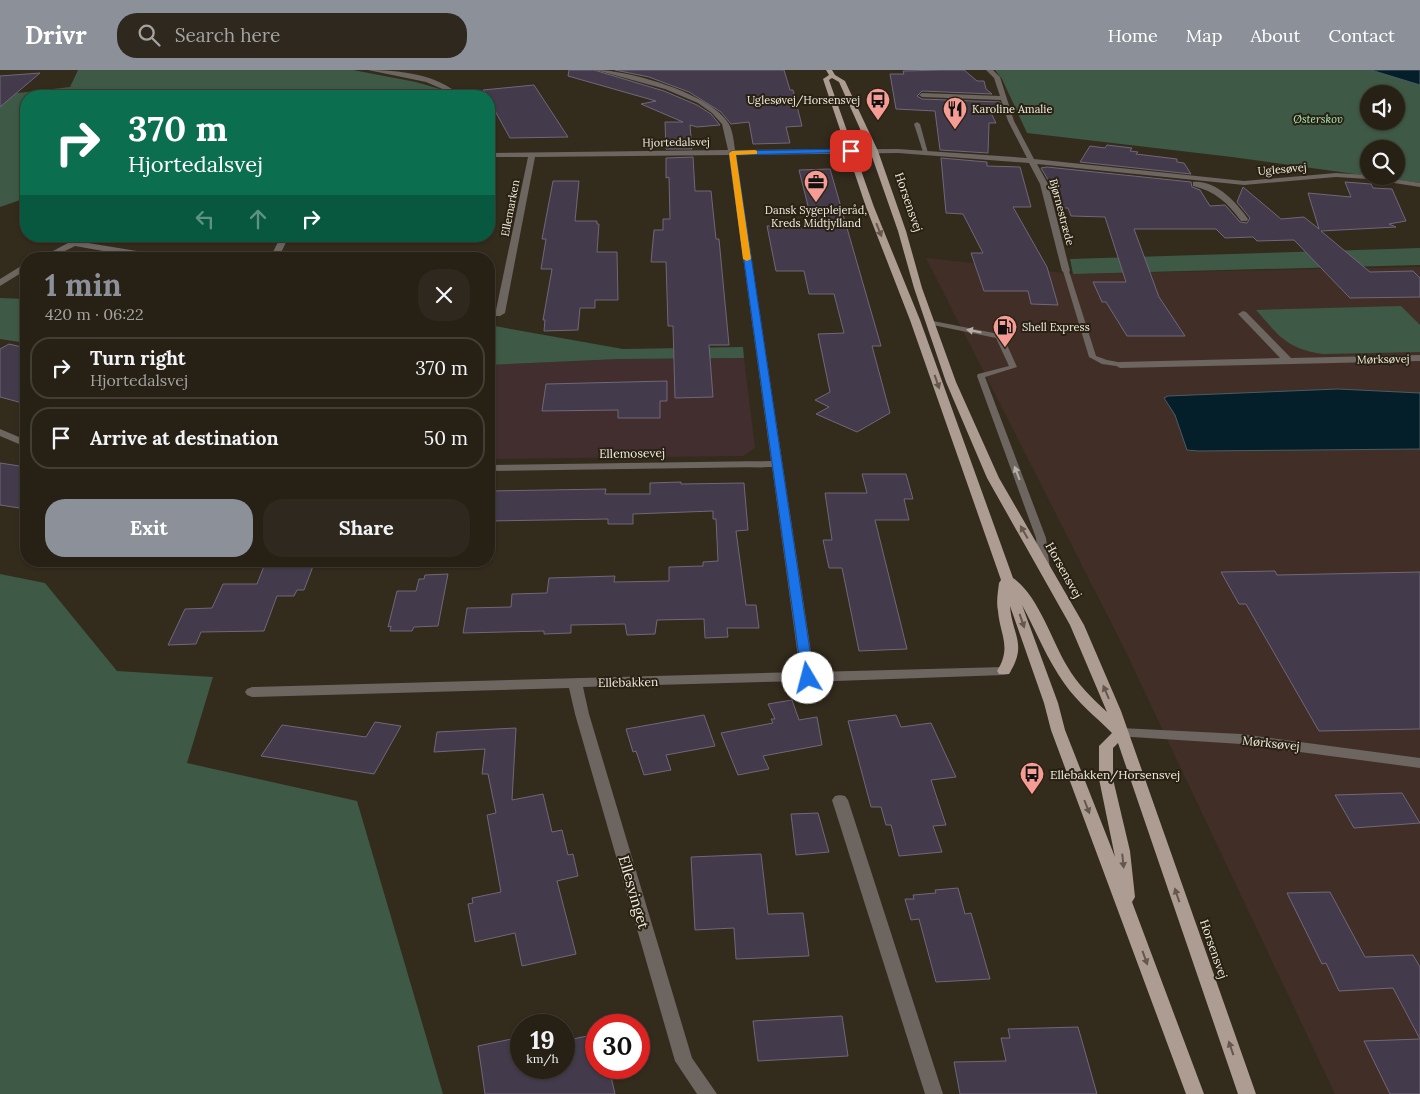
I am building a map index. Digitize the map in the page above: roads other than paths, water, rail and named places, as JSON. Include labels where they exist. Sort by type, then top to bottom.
[{"type":"main road","name":"Horsensvej","points":[[1195,1094],[1058,730],[1006,575],[915,320],[870,207],[857,151],[826,80],[830,73],[842,81],[874,151],[902,231],[918,288],[951,382],[993,478],[1077,626],[1114,711],[1247,1094]]},
{"type":"main road","points":[[1004,671],[1011,662],[1013,649],[1004,609],[1006,575]]},
{"type":"main road","points":[[1006,575],[1027,601],[1060,666],[1080,694],[1121,733],[1106,746],[1106,779],[1122,851],[1128,912]]},
{"type":"street","points":[[370,70],[420,79],[444,86],[449,90]]},
{"type":"street","points":[[598,70],[688,96],[714,110],[726,124],[732,153],[808,678]]},
{"type":"street","points":[[989,70],[997,77],[1012,121],[1034,161]]},
{"type":"street","points":[[951,86],[954,96]]},
{"type":"street","points":[[922,95],[1003,98]]},
{"type":"street","name":"Hjortedalsvej","points":[[495,155],[857,151]]},
{"type":"street","name":"Uglesøvej","points":[[857,151],[926,152],[1146,171],[1244,183],[1264,183],[1335,175],[1359,176],[1420,186]]},
{"type":"street","name":"Ellemarken","points":[[495,313],[500,313],[532,155]]},
{"type":"street","name":"Bjørnestræde","points":[[1034,161],[1044,184],[1066,270]]},
{"type":"street","name":"Uglesøvej","points":[[1146,171],[1152,175],[1210,186],[1231,202],[1244,219]]},
{"type":"street","points":[[56,252],[74,243],[130,252]]},
{"type":"street","points":[[0,283],[20,270]]},
{"type":"street","points":[[1243,314],[1287,360]]},
{"type":"street","name":"Mørksøvej","points":[[1120,365],[1420,358]]},
{"type":"street","points":[[0,432],[20,441]]},
{"type":"street","name":"Ellemosevej","points":[[495,468],[776,464]]},
{"type":"street","name":"Ellebakken","points":[[252,692],[808,678],[1004,671]]},
{"type":"street","name":"Ellesvinget","points":[[575,684],[582,714],[684,1062],[708,1094]]},
{"type":"street","name":"Mørksøvej","points":[[1121,733],[1241,739],[1420,763]]},
{"type":"street","points":[[840,800],[934,1094]]},
{"type":"lane","points":[[917,124],[926,152]]},
{"type":"lane","points":[[1066,270],[1093,357],[1120,365]]},
{"type":"lane","points":[[931,322],[999,336],[1013,367],[981,376],[1041,538],[1046,570]]},
{"type":"water","points":[[1371,70],[1420,70],[1420,85]]},
{"type":"water","points":[[1338,389],[1420,393],[1420,449],[1187,450],[1175,415],[1164,398],[1168,396]]},
{"type":"place","name":"Uglesøvej/Horsensvej","points":[[878,121]]},
{"type":"place","name":"Karoline Amalie","points":[[955,130]]},
{"type":"place","name":"Dansk Sygeplejeråd, Kreds Midtjylland","points":[[816,203]]},
{"type":"place","name":"Shell Express","points":[[1005,348]]},
{"type":"place","name":"Ellebakken/Horsensvej","points":[[1032,795]]},
{"type":"park label","name":"Østerskov","points":[[1318,119]]}]
